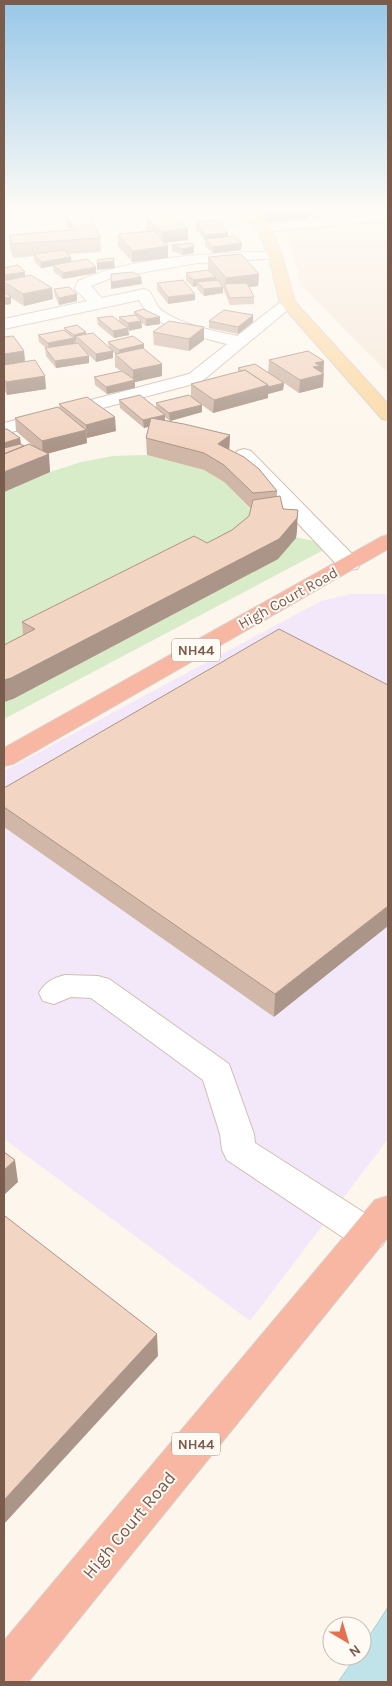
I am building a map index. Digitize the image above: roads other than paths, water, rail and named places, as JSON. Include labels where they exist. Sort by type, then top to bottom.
[{"type":"highway","name":"High Court Road","points":[[4,758],[388,541]]},
{"type":"highway","name":"High Court Road","points":[[4,1676],[379,1223]]},
{"type":"main road","points":[[284,290],[288,303],[388,415]]},
{"type":"street","points":[[84,290],[99,304]]},
{"type":"street","points":[[4,324],[144,294],[154,311],[165,317],[205,333],[239,342]]},
{"type":"street","points":[[4,429],[195,378],[288,303]]},
{"type":"street","points":[[244,455],[350,564]]},
{"type":"street","points":[[54,993],[65,986],[98,987],[217,1074],[237,1134],[239,1150],[379,1223]]},
{"type":"water","points":[[388,1607],[388,1682],[338,1682],[349,1666],[372,1666],[372,1632]]}]
